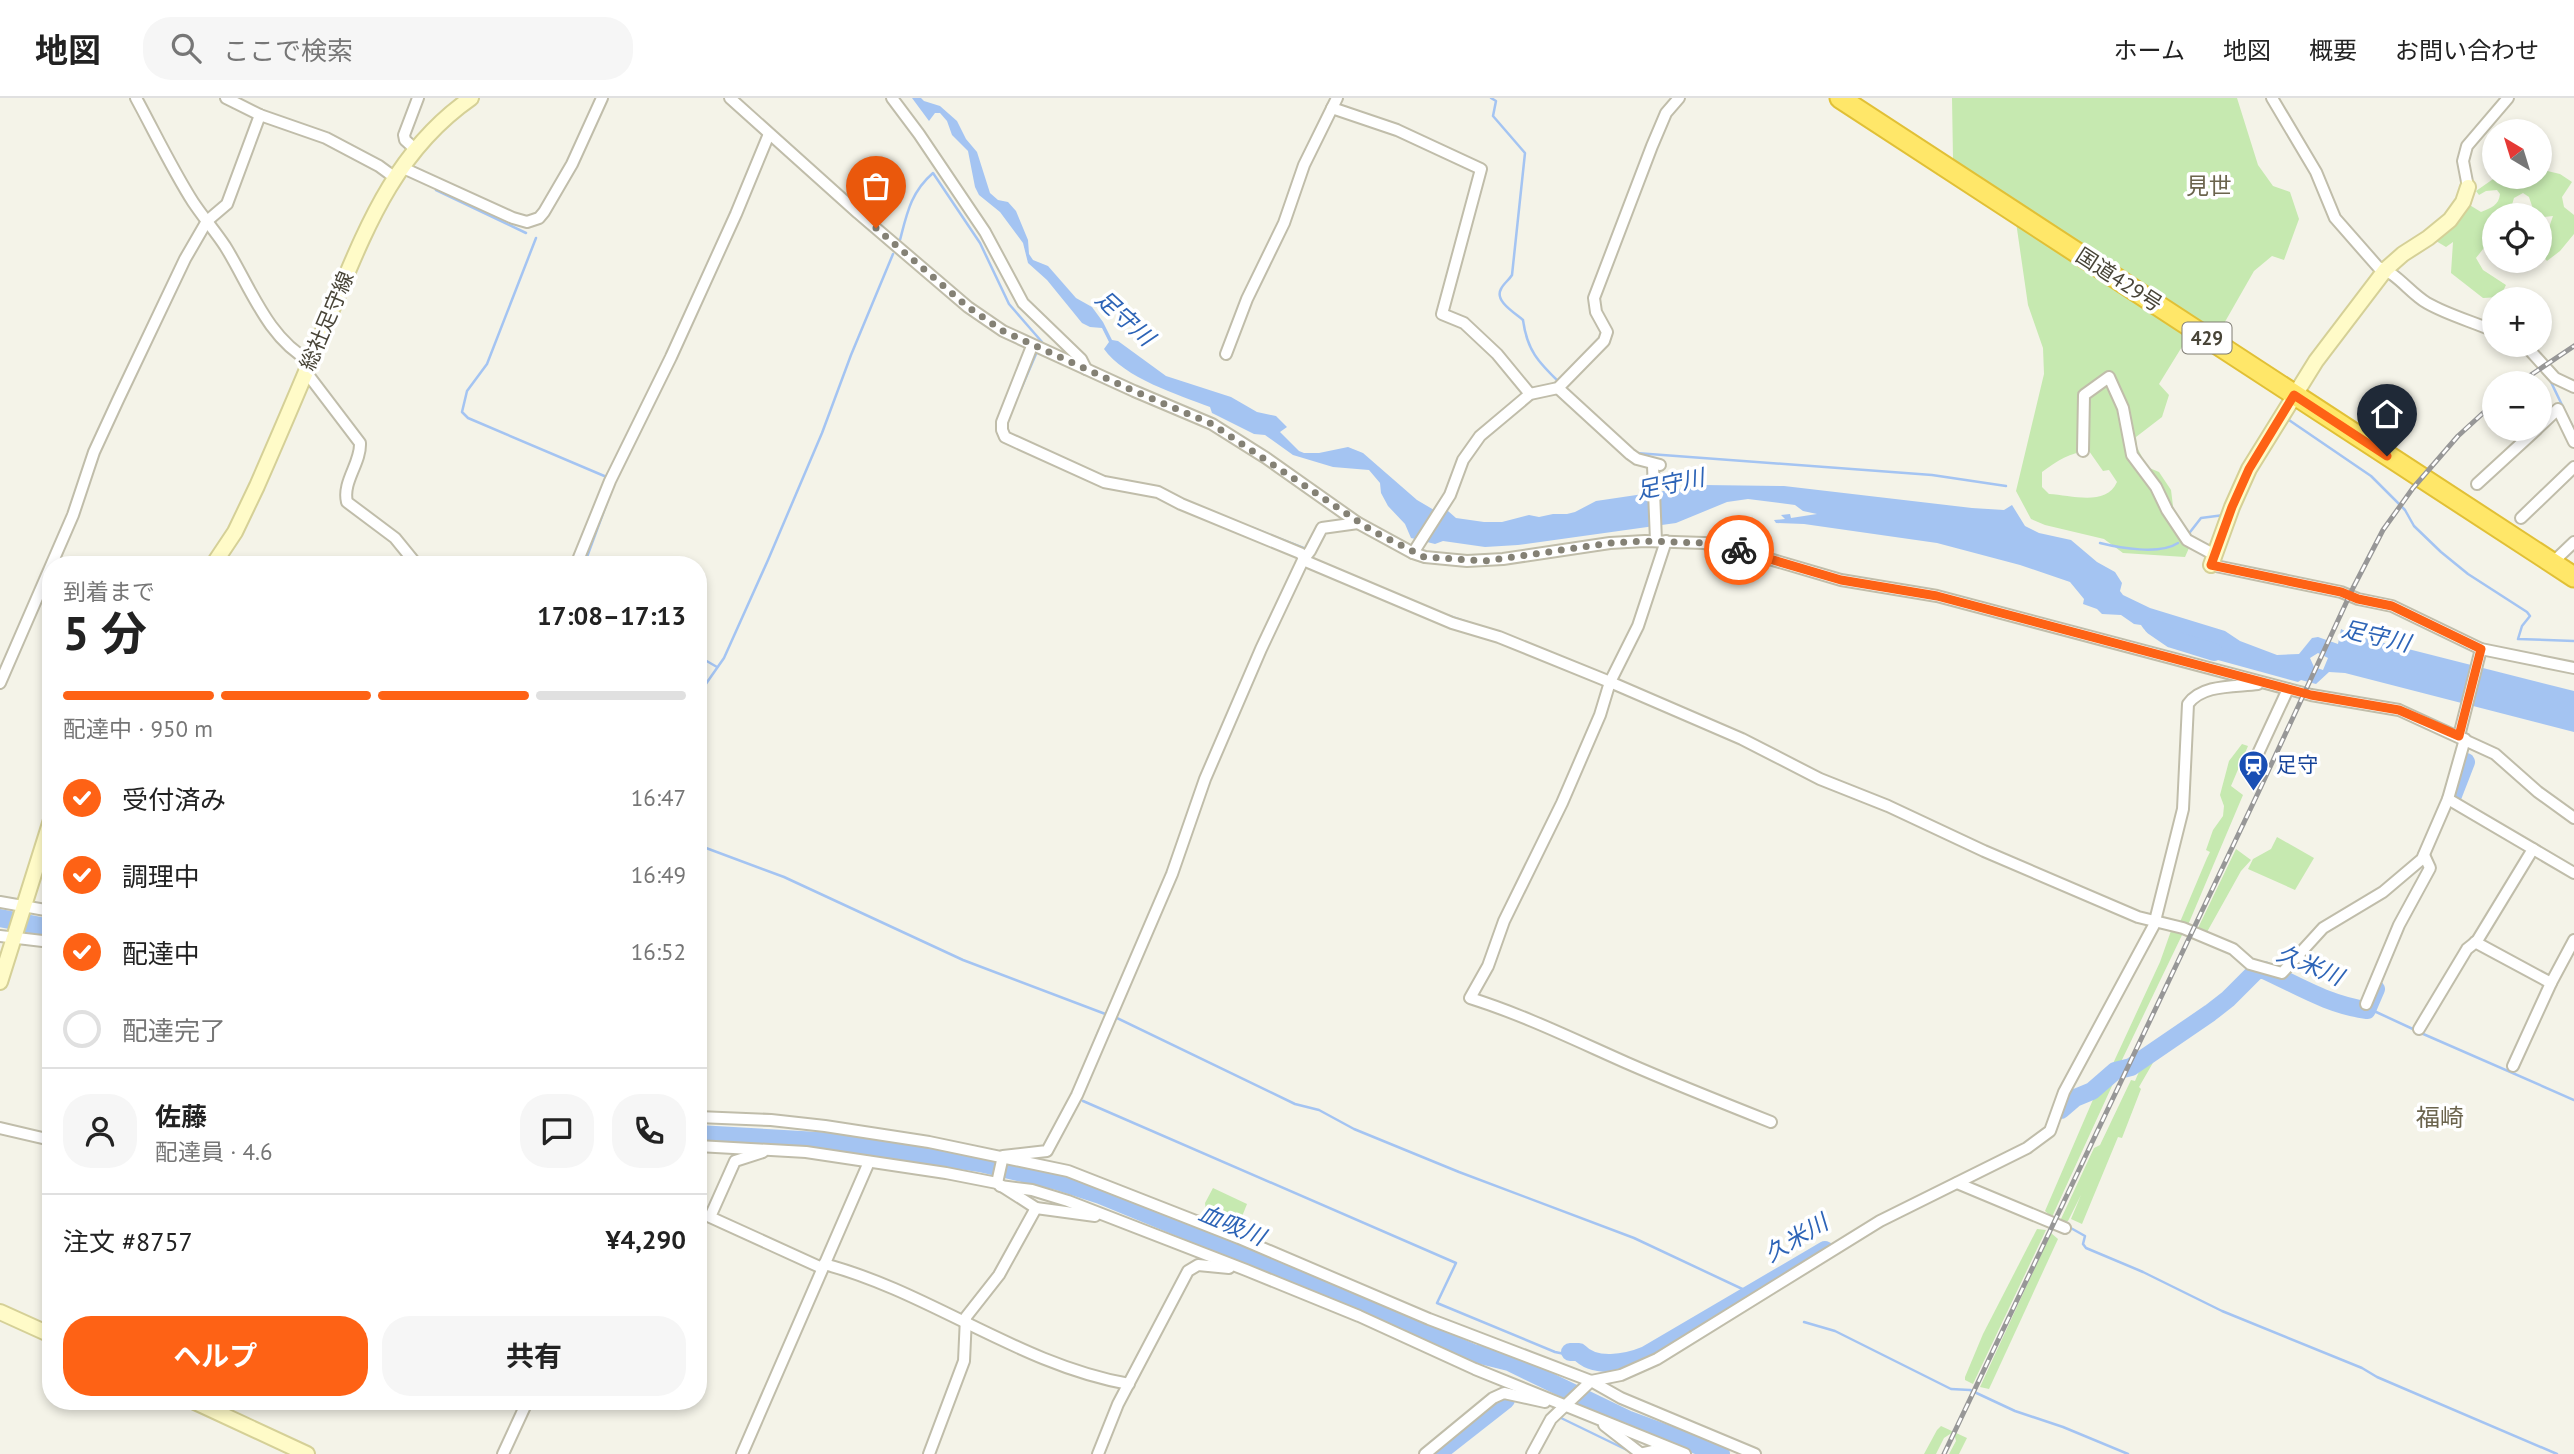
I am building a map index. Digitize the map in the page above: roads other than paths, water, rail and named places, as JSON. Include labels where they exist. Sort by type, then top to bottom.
[{"type":"highway","name":"国道429号","points":[[1840,98],[2574,578]]},
{"type":"main road","name":"総社足守線","points":[[219,556],[243,518],[370,221],[398,172],[415,149],[471,98]]},
{"type":"main road","points":[[2212,560],[2249,469],[2294,395],[2339,330],[2386,270],[2403,254],[2450,220],[2463,202],[2468,187]]},
{"type":"main road","points":[[0,982],[10,936],[23,907],[42,848]]},
{"type":"main road","points":[[0,1312],[42,1331]]},
{"type":"main road","points":[[212,1410],[307,1454]]},
{"type":"street","points":[[136,98],[184,187],[225,247],[252,297],[270,323],[308,367],[360,443],[346,492],[347,502],[395,538],[410,556]]},
{"type":"street","points":[[415,149],[405,140],[404,135],[418,98]]},
{"type":"street","points":[[233,99],[260,115],[326,138],[379,166],[522,222],[533,220],[544,212],[572,164],[602,98]]},
{"type":"street","points":[[730,98],[968,307],[1003,331],[1212,424],[1383,538],[1440,560],[1485,561],[1659,539],[1720,545],[1841,580],[1937,596],[2266,684],[2399,710],[2462,733],[2495,754],[2522,780],[2574,818]]},
{"type":"street","points":[[892,98],[985,232],[1023,303],[1081,359],[1086,369]]},
{"type":"street","points":[[1414,550],[1450,495],[1463,460],[1480,436],[1530,394],[1560,386],[1606,337],[1606,328],[1596,312],[1594,298],[1629,202],[1666,113],[1679,98]]},
{"type":"street","points":[[2272,98],[2316,172],[2335,218],[2378,267],[2439,309],[2482,326]]},
{"type":"street","points":[[2468,187],[2463,161],[2467,146],[2508,98]]},
{"type":"street","points":[[1226,354],[1247,299],[1284,223],[1304,166],[1335,103],[1481,169],[1442,314],[1464,323],[1497,354],[1530,394]]},
{"type":"street","points":[[56,556],[74,515],[94,452],[185,259],[206,221],[227,204],[260,115]]},
{"type":"street","points":[[580,556],[610,481],[634,437],[736,214],[769,134]]},
{"type":"street","points":[[1032,346],[1002,422],[1005,437],[1104,482],[1158,492],[1181,504],[1300,552],[1452,623],[1499,637],[1611,680],[1742,739],[1820,779],[1888,806],[1984,851],[2138,916],[2176,925],[2233,949],[2250,964],[2282,973],[2323,928],[2383,892],[2424,855],[2448,799],[2480,651]]},
{"type":"street","points":[[2536,357],[2555,378],[2574,387]]},
{"type":"street","points":[[2083,451],[2084,396],[2109,377],[2123,408],[2132,455],[2156,487],[2167,510],[2187,540],[2212,560],[2392,606],[2480,651],[2574,668]]},
{"type":"street","points":[[1560,386],[1630,454],[1655,467],[1659,539],[1638,626],[1611,680],[1600,715],[1562,803],[1515,896],[1488,966],[1470,998],[1494,1005],[1771,1122]]},
{"type":"street","points":[[2552,415],[2558,409],[2574,442]]},
{"type":"street","points":[[2477,484],[2524,441]]},
{"type":"street","points":[[2521,518],[2574,467]]},
{"type":"street","points":[[1002,1159],[1047,1151],[1077,1096],[1172,874],[1205,779],[1261,649],[1306,556],[1322,528],[1359,523]]},
{"type":"street","points":[[2551,564],[2574,542]]},
{"type":"street","points":[[0,683],[42,588]]},
{"type":"street","points":[[1532,1454],[1543,1430],[1589,1383],[1620,1375],[1657,1359],[1880,1221],[2027,1148],[2050,1131],[2064,1092],[2155,920],[2183,809],[2188,704],[2202,691],[2266,684]]},
{"type":"street","points":[[2255,760],[2288,689]]},
{"type":"street","points":[[2448,799],[2574,873]]},
{"type":"street","points":[[2419,1029],[2467,949],[2475,942],[2533,849]]},
{"type":"street","points":[[2366,1004],[2399,925],[2430,868],[2424,855]]},
{"type":"street","points":[[0,902],[42,910]]},
{"type":"street","points":[[10,936],[42,941]]},
{"type":"street","points":[[2513,1066],[2574,940]]},
{"type":"street","points":[[2475,942],[2551,983]]},
{"type":"street","points":[[707,1117],[825,1126],[1068,1171],[1251,1243],[1755,1454]]},
{"type":"street","points":[[0,1128],[42,1138]]},
{"type":"street","points":[[707,1146],[817,1154],[946,1173],[1032,1190],[1105,1215],[1246,1270],[1359,1316],[1475,1370],[1567,1403],[1683,1454]]},
{"type":"street","points":[[770,1150],[735,1161],[710,1217],[823,1266],[863,1277],[1055,1364],[1096,1378],[1129,1384]]},
{"type":"street","points":[[999,1183],[1002,1159]]},
{"type":"street","points":[[742,1454],[869,1163]]},
{"type":"street","points":[[999,1183],[1036,1208],[1091,1216],[1105,1215]]},
{"type":"street","points":[[1957,1183],[2065,1228]]},
{"type":"street","points":[[929,1454],[964,1361],[966,1317],[999,1275],[1036,1208]]},
{"type":"street","points":[[1098,1454],[1118,1404],[1188,1271],[1198,1265],[1246,1270]]},
{"type":"street","points":[[1425,1454],[1493,1398],[1504,1393],[1567,1403]]},
{"type":"street","points":[[503,1454],[523,1410]]},
{"type":"street","points":[[1596,1417],[1639,1454],[1653,1451],[1668,1454]]},
{"type":"water","points":[[912,98],[921,98],[940,106],[957,121],[966,139],[977,152],[990,193],[998,200],[1008,202],[1016,211],[1033,260],[1048,266],[1076,298],[1092,307],[1112,340],[1118,341],[1166,376],[1231,397],[1257,412],[1276,416],[1287,427],[1280,432],[1299,451],[1319,453],[1348,447],[1363,453],[1417,500],[1434,510],[1448,511],[1456,518],[1502,522],[1529,515],[1539,517],[1567,514],[1596,501],[1704,485],[1784,486],[1972,508],[2004,510],[2012,505],[2025,526],[2039,533],[2071,540],[2097,562],[2115,572],[2122,583],[2120,591],[2123,595],[2150,608],[2225,631],[2240,641],[2277,655],[2299,654],[2312,638],[2318,637],[2338,644],[2341,629],[2353,635],[2574,691],[2574,732],[2345,673],[2329,672],[2316,684],[2301,680],[2298,682],[2196,654],[2190,649],[2194,644],[2193,640],[2151,634],[2141,625],[2134,624],[2121,615],[2102,614],[2083,604],[2084,599],[2070,582],[2020,565],[1937,543],[1804,524],[1776,523],[1774,520],[1785,519],[1781,515],[1790,514],[1791,518],[1817,514],[1803,511],[1795,505],[1748,499],[1727,502],[1676,523],[1518,545],[1485,547],[1443,541],[1435,544],[1411,538],[1405,524],[1388,506],[1381,493],[1380,483],[1369,470],[1333,467],[1293,455],[1265,435],[1254,434],[1212,413],[1210,407],[1138,377],[1113,359],[1104,349],[1109,342],[1102,328],[1082,323],[1047,280],[1028,263],[1023,243],[1000,212],[979,195],[968,151],[952,135],[947,121],[940,113],[935,113],[929,121]],"holes":[[[2318,653],[2328,658],[2323,670],[2314,667],[2310,658]]]},
{"type":"waterway","points":[[1491,98],[1496,101],[1493,116],[1525,153],[1512,275],[1502,287],[1500,298],[1523,320],[1527,340],[1535,355],[1560,383]]},
{"type":"waterway","points":[[900,240],[915,195],[933,173],[980,243],[1009,304],[1042,342]]},
{"type":"waterway","points":[[436,190],[526,233]]},
{"type":"waterway","points":[[536,238],[487,364],[467,391],[462,412],[468,418],[609,478]]},
{"type":"waterway","points":[[707,682],[724,658],[768,560],[893,254]]},
{"type":"waterway","points":[[1021,389],[1036,354]]},
{"type":"waterway","points":[[2552,384],[2574,430]]},
{"type":"waterway","points":[[2286,418],[2371,476],[2405,510],[2414,526],[2441,552],[2468,574],[2527,612],[2530,616],[2522,626],[2518,639],[2574,641]]},
{"type":"waterway","points":[[1636,453],[1932,475],[2006,486]]},
{"type":"waterway","points":[[587,556],[612,489]]},
{"type":"waterway","points":[[2187,536],[2201,518],[2224,515]]},
{"type":"waterway","points":[[1253,528],[1306,549]]},
{"type":"waterway","points":[[2100,543],[2151,550],[2178,543]]},
{"type":"waterway","points":[[1446,615],[1473,624]]},
{"type":"waterway","name":"足守川","points":[[2153,626],[2172,639],[2214,652]]},
{"type":"waterway","points":[[707,661],[717,667]]},
{"type":"waterway","name":"久米川","points":[[2452,798],[2466,762]]},
{"type":"waterway","points":[[707,848],[784,877],[963,960],[1108,1015]]},
{"type":"waterway","name":"血吸川","points":[[0,918],[42,926]]},
{"type":"waterway","name":"久米川","points":[[2061,1110],[2075,1098],[2092,1091],[2115,1071],[2131,1067],[2210,1013],[2257,970],[2264,970],[2353,1008],[2367,1010],[2376,989]]},
{"type":"waterway","points":[[2367,1010],[2415,1030]]},
{"type":"waterway","points":[[1115,1017],[1295,1104],[1319,1110],[1354,1129],[1459,1172],[1634,1238],[1753,1294]]},
{"type":"waterway","points":[[1072,1096],[1099,1030]]},
{"type":"waterway","points":[[2421,1033],[2574,1100]]},
{"type":"waterway","points":[[1083,1101],[1456,1263],[1437,1303],[1555,1352],[1584,1358]]},
{"type":"waterway","name":"血吸川","points":[[707,1135],[836,1142],[980,1163],[1057,1181],[1100,1195],[1212,1241],[1473,1353],[1509,1362],[1629,1420],[1721,1454]]},
{"type":"waterway","points":[[2069,1227],[2085,1236],[2083,1244],[2086,1248],[2143,1272],[2222,1311],[2362,1368],[2377,1377],[2557,1454]]},
{"type":"waterway","name":"久米川","points":[[1570,1352],[1579,1352],[1602,1363],[1620,1362],[1646,1355],[1825,1250]]},
{"type":"waterway","points":[[1804,1322],[1835,1331],[1951,1389],[1970,1390],[2015,1411],[2063,1427],[2128,1454]]},
{"type":"waterway","name":"久米川","points":[[1437,1454],[1506,1400]]},
{"type":"waterway","points":[[1559,1417],[1629,1451]]},
{"type":"railway","points":[[2537,371],[2574,346]]},
{"type":"railway","points":[[1944,1454],[2353,588],[2383,530],[2413,488],[2458,436],[2482,414]]},
{"type":"place","name":"足守","points":[[2253,792]]},
{"type":"district","name":"見世","points":[[2209,186]]},
{"type":"district","name":"福崎","points":[[2440,1118]]}]
